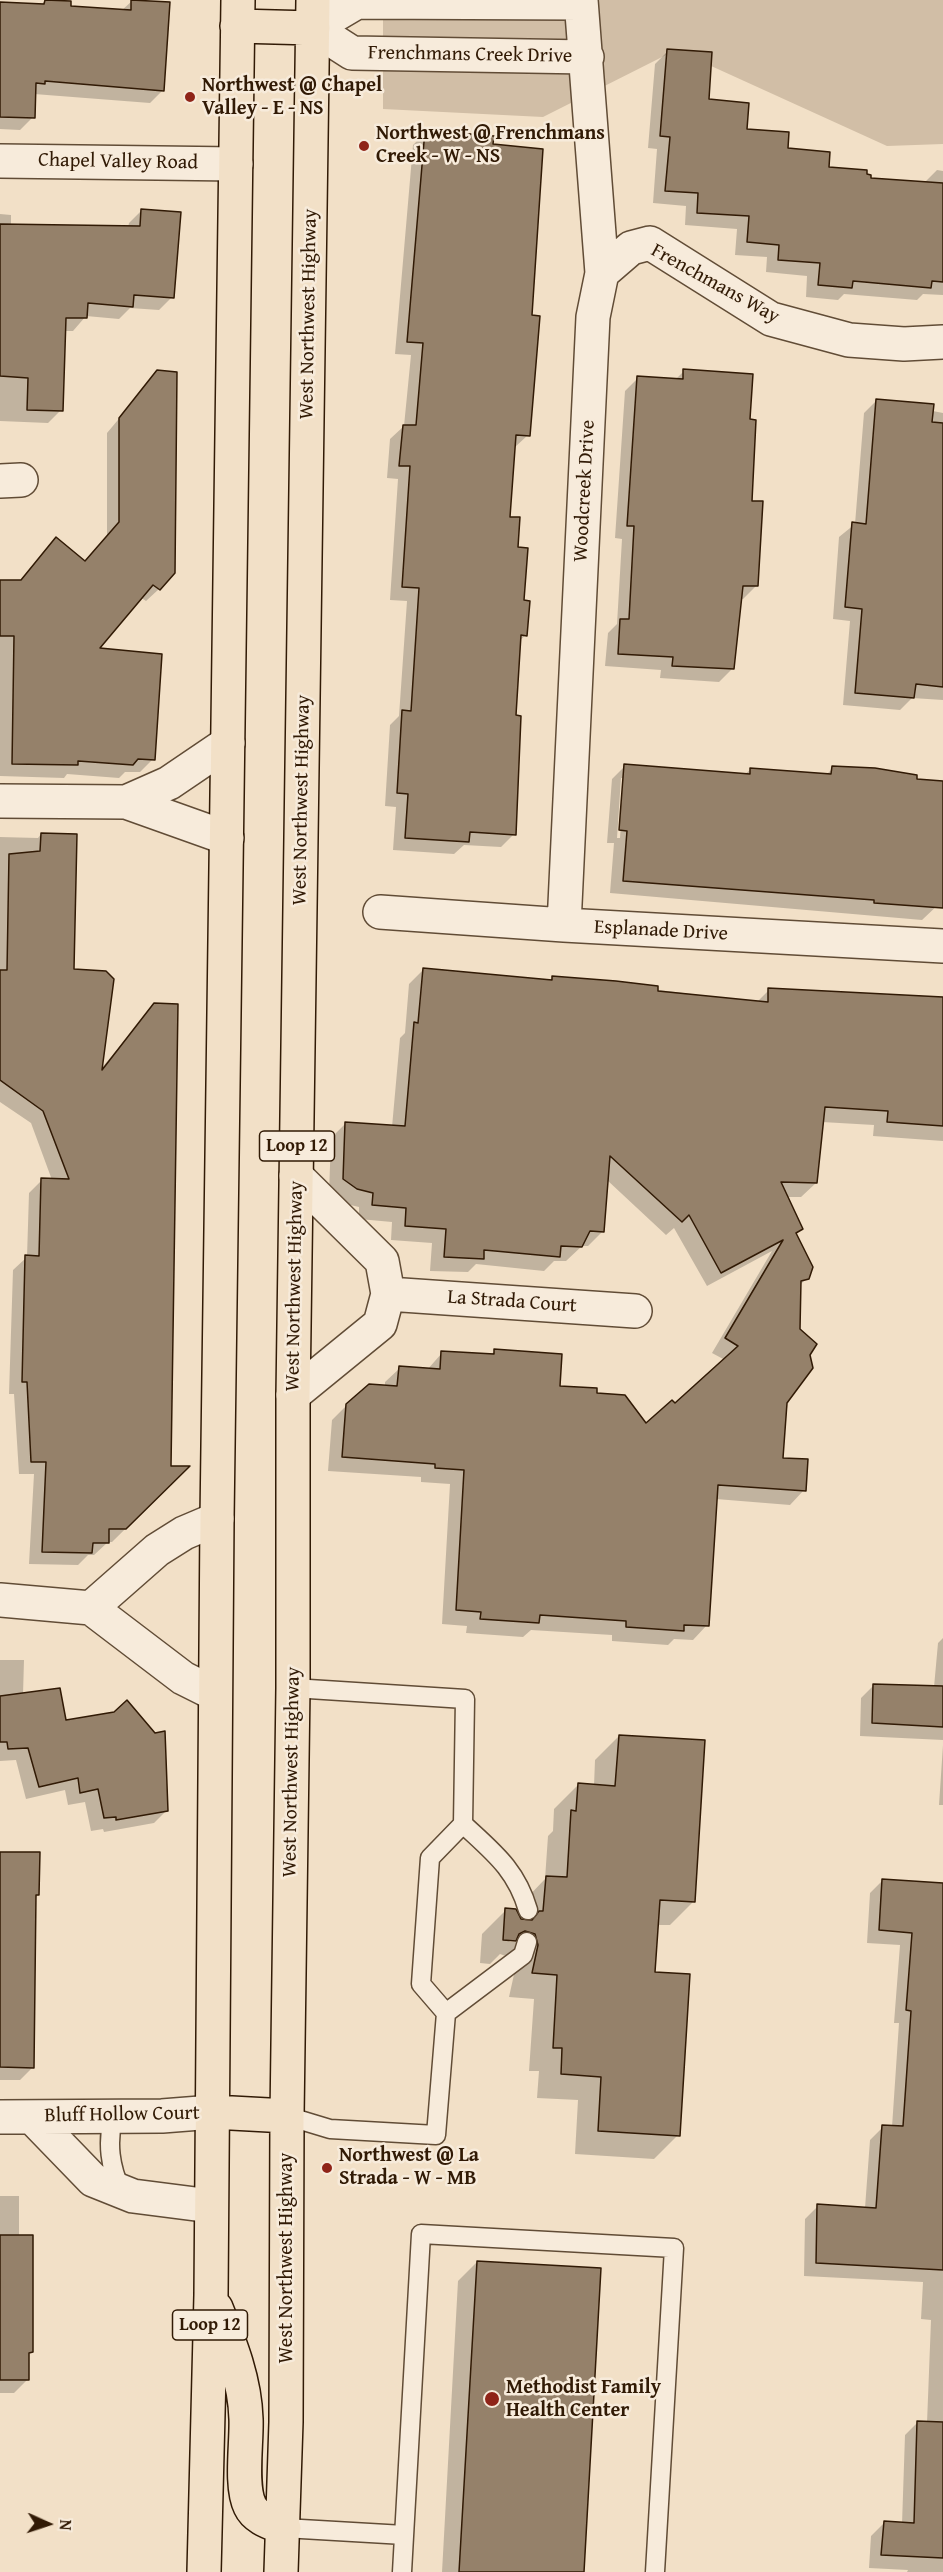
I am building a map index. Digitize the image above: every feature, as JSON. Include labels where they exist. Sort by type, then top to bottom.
[{"type":"main road","points":[[237,13],[313,14]]},
{"type":"main road","name":"Loop 12","points":[[204,2572],[211,2295],[215,1694],[237,13]]},
{"type":"main road","name":"West Northwest Highway","points":[[280,2572],[284,2528],[293,1688],[293,1395],[313,14]]},
{"type":"main road","points":[[213,2112],[287,2116]]},
{"type":"main road","points":[[211,2295],[236,2356],[246,2417],[245,2474],[249,2506],[259,2518],[284,2528]]},
{"type":"street","points":[[313,14],[357,2],[581,1]]},
{"type":"street","name":"Woodcreek Drive","points":[[564,926],[593,317],[602,273],[581,1]]},
{"type":"street","name":"Frenchmans Creek Drive","points":[[313,14],[352,53],[587,57]]},
{"type":"street","name":"Chapel Valley Road","points":[[0,161],[236,164]]},
{"type":"street","name":"Frenchmans Way","points":[[602,273],[631,248],[650,243],[771,319],[849,340],[904,344],[943,342]]},
{"type":"street","points":[[126,802],[169,783],[228,743]]},
{"type":"street","points":[[0,801],[126,802],[227,838]]},
{"type":"street","name":"Esplanade Drive","points":[[380,912],[564,926],[943,946]]},
{"type":"street","points":[[293,1395],[380,1324],[388,1294],[382,1261],[296,1176]]},
{"type":"street","name":"La Strada Court","points":[[388,1294],[635,1311]]},
{"type":"street","points":[[91,1608],[157,1550],[184,1533],[217,1520]]},
{"type":"street","points":[[0,1600],[91,1608],[183,1678],[215,1694]]},
{"type":"street","name":"Bluff Hollow Court","points":[[16,2117],[113,2117],[213,2112]]},
{"type":"street","name":"Bluff Hollow Court","points":[[16,2117],[93,2180],[133,2196],[211,2206]]},
{"type":"lane","points":[[169,783],[165,801],[169,816]]},
{"type":"lane","points":[[287,2116],[330,2129],[436,2135],[446,2013],[421,1984],[430,1858],[463,1824],[465,1699],[293,1688]]},
{"type":"lane","points":[[463,1824],[502,1859],[521,1887],[528,1910]]},
{"type":"lane","points":[[446,2013],[523,1955],[527,1942]]},
{"type":"lane","points":[[113,2117],[109,2136],[110,2156],[121,2191]]},
{"type":"lane","points":[[402,2572],[421,2234],[674,2248],[655,2572]]},
{"type":"lane","points":[[284,2528],[404,2535]]},
{"type":"shaded area","points":[[383,0],[943,0],[943,144],[887,146],[676,50],[543,117],[383,109]]},
{"type":"building","points":[[45,0],[71,1],[71,6],[131,10],[131,0],[170,2],[164,91],[45,81],[45,84],[36,83],[35,118],[0,117],[0,2],[44,4]]},
{"type":"building","points":[[667,49],[712,52],[709,99],[749,103],[747,129],[789,132],[788,148],[830,152],[829,167],[867,170],[871,178],[943,183],[943,282],[932,281],[931,288],[853,281],[852,288],[818,285],[820,263],[778,260],[779,245],[747,242],[749,216],[697,213],[698,193],[665,191],[670,137],[660,136]]},
{"type":"building","points":[[425,130],[494,136],[493,144],[543,149],[532,315],[540,316],[530,436],[516,435],[510,517],[520,517],[518,547],[528,548],[524,600],[530,601],[527,636],[521,635],[516,715],[521,716],[516,835],[470,832],[469,842],[405,838],[408,794],[397,793],[402,710],[411,711],[419,588],[402,587],[410,466],[399,466],[403,425],[416,425],[423,343],[407,342]]},
{"type":"building","points":[[141,209],[181,212],[174,298],[134,295],[133,307],[88,303],[87,318],[66,318],[63,411],[27,410],[28,378],[0,376],[0,224],[140,226]]},
{"type":"building","points":[[683,369],[753,374],[750,419],[756,420],[752,501],[763,501],[758,586],[743,586],[734,669],[672,666],[673,657],[618,654],[620,619],[629,619],[634,526],[627,526],[637,376],[683,379]]},
{"type":"building","points":[[157,370],[177,372],[175,573],[160,590],[153,585],[100,648],[162,654],[155,760],[138,759],[133,765],[78,761],[78,765],[12,764],[14,636],[0,636],[0,580],[21,580],[56,537],[85,561],[119,522],[119,418]]},
{"type":"building","points":[[876,399],[934,404],[932,422],[943,423],[943,687],[916,684],[914,698],[855,693],[862,609],[845,607],[852,522],[866,524]]},
{"type":"building","points":[[624,764],[750,774],[750,768],[831,774],[832,766],[875,768],[917,775],[917,779],[943,781],[943,908],[874,903],[874,900],[623,881],[627,831],[619,830]]},
{"type":"building","points":[[41,833],[77,834],[74,969],[106,971],[114,979],[102,1070],[154,1003],[178,1004],[171,1466],[190,1466],[126,1529],[109,1529],[109,1543],[93,1543],[92,1553],[42,1552],[46,1462],[31,1462],[27,1382],[22,1382],[25,1255],[39,1256],[41,1178],[69,1179],[43,1111],[0,1080],[0,970],[7,970],[9,854],[40,851]]},
{"type":"building","points":[[423,968],[552,980],[552,976],[616,981],[658,986],[658,991],[768,1002],[768,988],[943,997],[943,1126],[887,1122],[888,1111],[825,1107],[817,1183],[781,1182],[803,1229],[796,1233],[813,1267],[809,1279],[801,1281],[800,1329],[817,1344],[810,1355],[813,1368],[787,1403],[783,1458],[808,1459],[806,1491],[718,1485],[709,1626],[684,1625],[684,1631],[626,1627],[626,1621],[540,1615],[539,1623],[480,1619],[481,1612],[456,1610],[464,1470],[435,1468],[435,1464],[342,1457],[346,1404],[369,1384],[397,1386],[399,1366],[440,1369],[441,1351],[494,1354],[494,1349],[562,1354],[560,1386],[597,1388],[597,1393],[625,1395],[646,1423],[672,1400],[675,1403],[738,1346],[725,1338],[783,1240],[721,1273],[689,1215],[682,1222],[610,1156],[604,1232],[590,1231],[582,1247],[561,1246],[560,1257],[484,1250],[484,1259],[444,1257],[446,1229],[405,1226],[406,1208],[372,1205],[373,1193],[357,1189],[343,1179],[345,1122],[405,1126],[414,1022],[418,1023]]},
{"type":"building","points":[[873,1684],[943,1686],[943,1727],[872,1723]]},
{"type":"building","points":[[60,1688],[66,1720],[114,1712],[127,1700],[155,1733],[165,1731],[168,1811],[116,1820],[116,1817],[104,1818],[98,1789],[80,1793],[78,1778],[39,1787],[28,1748],[8,1749],[7,1742],[0,1742],[0,1696]]},
{"type":"building","points":[[619,1735],[705,1740],[695,1902],[660,1900],[655,1972],[690,1974],[680,2136],[598,2131],[601,2077],[561,2074],[562,2048],[553,2048],[557,1975],[532,1973],[538,1945],[535,1934],[525,1931],[519,1934],[516,1941],[503,1940],[505,1908],[516,1909],[521,1919],[532,1920],[539,1911],[543,1911],[546,1876],[567,1877],[571,1810],[576,1811],[578,1783],[615,1786]]},
{"type":"building","points":[[0,1852],[40,1852],[39,1895],[36,1895],[34,2068],[0,2067]]},
{"type":"building","points":[[882,1879],[943,1883],[943,2270],[816,2263],[817,2204],[876,2208],[882,2125],[903,2126],[911,2011],[906,2010],[912,1933],[879,1930]]},
{"type":"building","points":[[0,2235],[33,2235],[33,2352],[29,2353],[29,2380],[0,2380]]},
{"type":"building","points":[[477,2261],[601,2268],[584,2572],[459,2572]]},
{"type":"building","points":[[917,2421],[943,2422],[943,2558],[881,2555],[884,2521],[914,2523]]},
{"type":"place","name":"Northwest @ Chapel Valley - E - NS","points":[[190,97]]},
{"type":"place","name":"Northwest @ Frenchmans Creek - W - NS","points":[[364,146]]},
{"type":"place","name":"Northwest @ La Strada - W - MB","points":[[327,2168]]},
{"type":"place","name":"Methodist Family Health Center","points":[[492,2399]]}]
